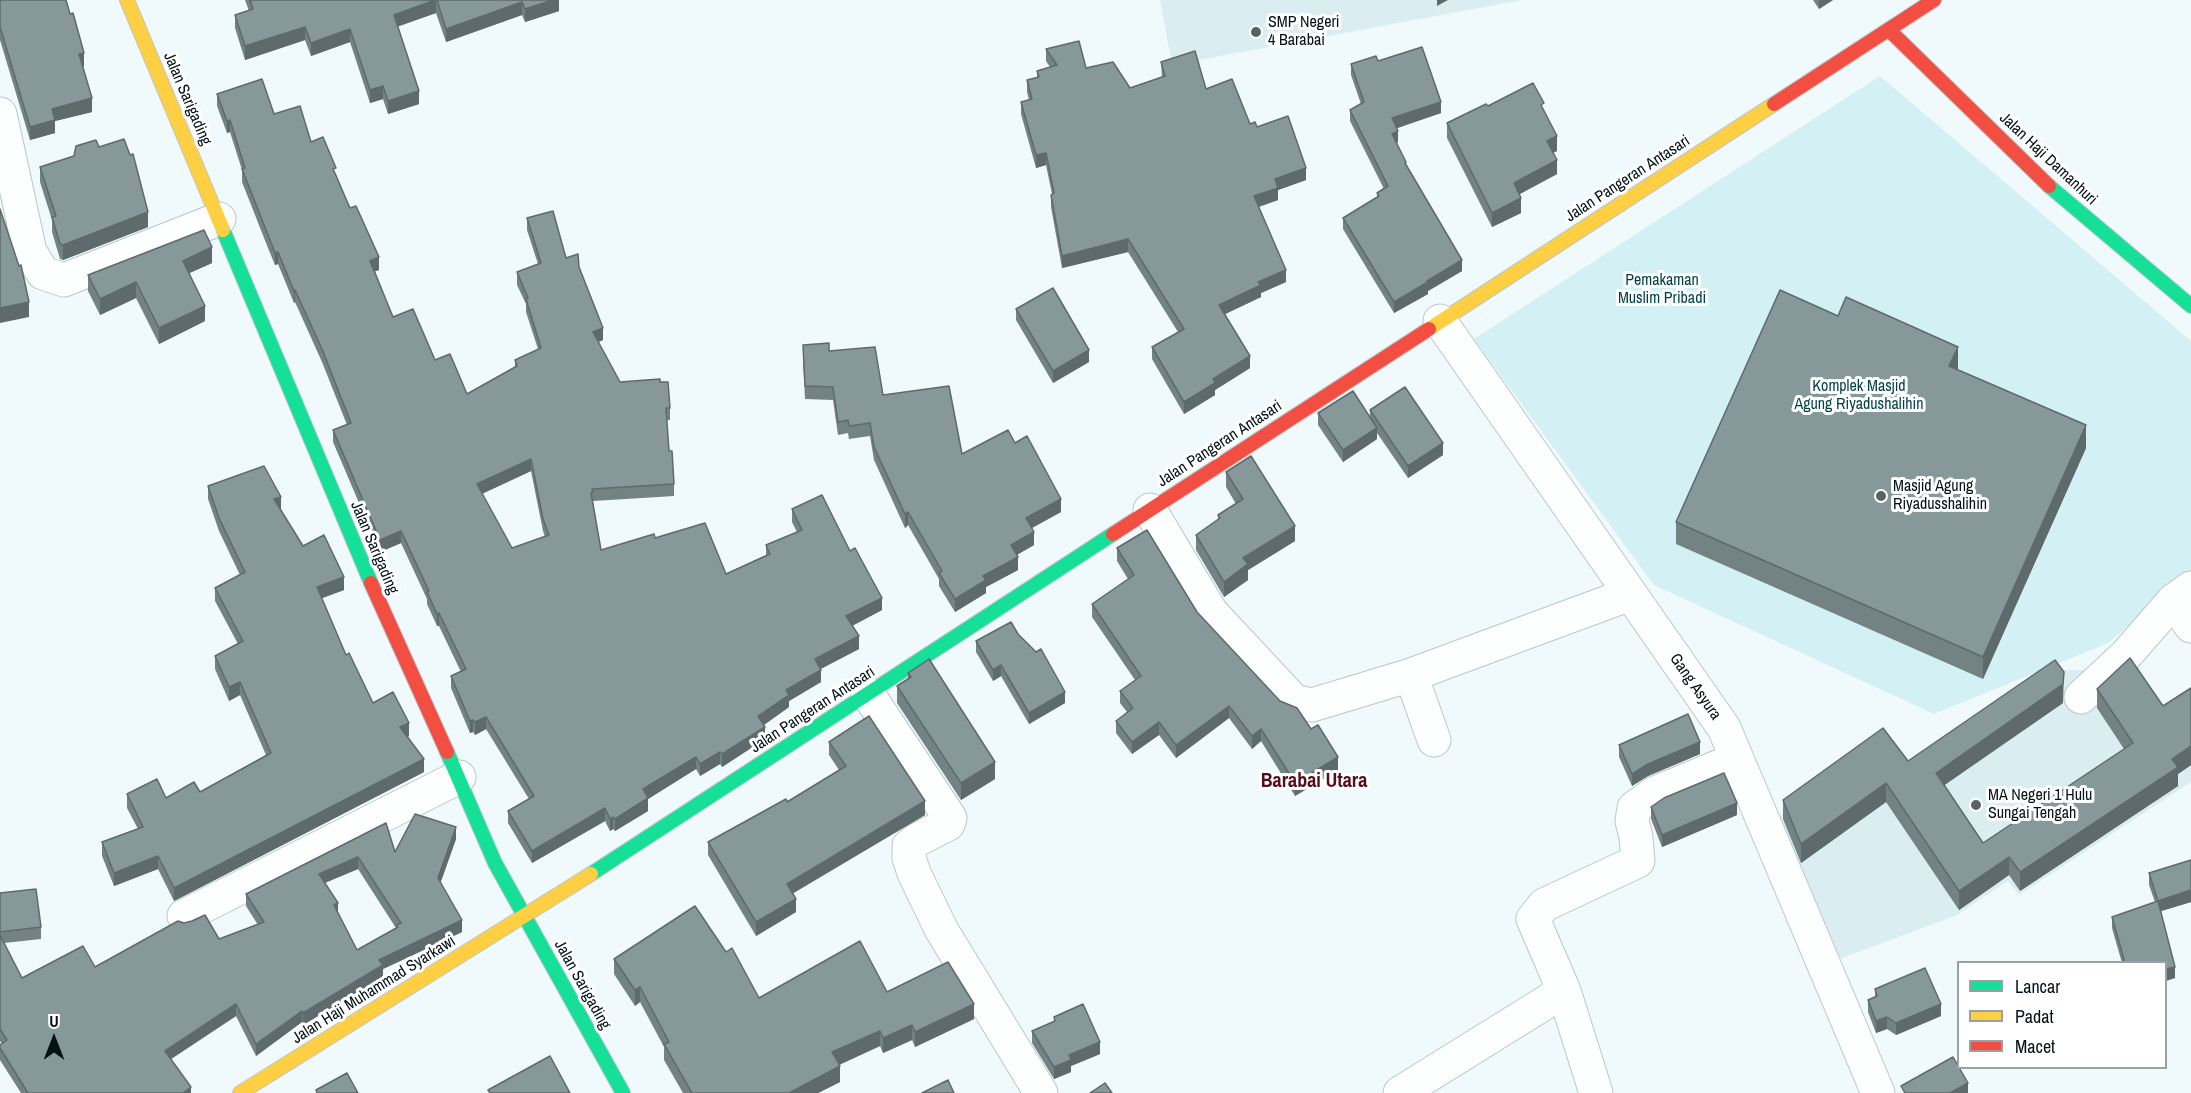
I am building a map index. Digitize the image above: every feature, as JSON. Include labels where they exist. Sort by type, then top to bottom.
[{"type":"main road","name":"Jalan Sarigading","points":[[127,0],[390,628],[459,777],[495,863],[623,1093]]},
{"type":"main road","name":"Jalan Pangeran Antasari","points":[[524,916],[1934,0]]},
{"type":"main road","name":"Jalan Haji Damanhuri","points":[[1889,30],[2058,195],[2191,306]]},
{"type":"main road","name":"Jalan Haji Muhammad Syarkawi","points":[[240,1093],[524,916]]},
{"type":"street","points":[[0,114],[30,252],[44,273],[64,280],[219,219]]},
{"type":"street","name":"Gang Asyura","points":[[1440,321],[1724,728],[1878,1093]]},
{"type":"street","points":[[1150,510],[1211,612],[1294,701],[1312,705],[1411,675],[1630,594]]},
{"type":"street","points":[[2081,697],[2185,605]]},
{"type":"street","points":[[1411,675],[1434,740]]},
{"type":"street","points":[[868,694],[950,818],[948,824],[909,846],[909,858],[914,873],[941,929],[1041,1093]]},
{"type":"street","points":[[1596,1093],[1564,992],[1533,919],[1544,904],[1638,861],[1632,821],[1634,808],[1655,793],[1737,759]]},
{"type":"street","points":[[184,916],[459,777]]},
{"type":"street","points":[[1400,1093],[1564,992]]},
{"type":"shaded area","name":"SMP Negeri 4 Barabai","points":[[1160,0],[1522,0],[1172,65]]},
{"type":"shaded area","name":"MA Negeri 1 Hulu Sungai Tengah","points":[[2059,670],[2130,670],[2164,720],[2191,703],[2191,782],[2019,895],[2008,881],[1957,915],[1829,963],[1763,828],[1884,740],[1909,775]]},
{"type":"green space","name":"Komplek Masjid Agung Riyadushalihin","points":[[1880,76],[2191,341],[2191,573],[2108,643],[1934,714],[1654,585],[1474,339]]},
{"type":"building","points":[[0,0],[66,0],[70,14],[73,13],[84,53],[79,54],[92,98],[52,109],[55,120],[30,127],[0,27]]},
{"type":"building","points":[[250,0],[435,0],[394,15],[419,91],[388,101],[383,86],[370,90],[350,29],[311,43],[305,27],[245,46],[235,15],[253,9]]},
{"type":"building","points":[[437,0],[553,0],[525,9],[522,2],[446,29]]},
{"type":"building","points":[[1079,41],[1086,68],[1113,62],[1130,88],[1165,76],[1161,62],[1195,51],[1206,89],[1232,79],[1250,124],[1255,122],[1257,127],[1288,116],[1306,168],[1275,179],[1278,188],[1254,196],[1286,270],[1258,282],[1261,285],[1219,305],[1250,356],[1213,379],[1215,383],[1184,402],[1152,347],[1184,329],[1128,239],[1062,256],[1046,153],[1036,155],[1021,102],[1032,99],[1027,80],[1039,77],[1037,71],[1057,65],[1046,49]]},
{"type":"building","points":[[1422,47],[1441,102],[1392,118],[1398,131],[1392,134],[1405,163],[1462,260],[1394,302],[1343,218],[1379,196],[1377,193],[1388,186],[1350,110],[1364,102],[1351,64],[1376,56],[1378,61]]},
{"type":"building","points":[[262,79],[274,114],[300,106],[311,142],[323,137],[336,168],[333,169],[350,208],[356,206],[379,257],[370,261],[393,317],[413,309],[435,360],[450,354],[467,394],[517,366],[515,360],[541,348],[526,299],[528,298],[517,272],[541,263],[527,218],[553,211],[566,258],[578,254],[579,267],[603,328],[593,332],[620,382],[660,379],[660,382],[668,382],[670,408],[666,408],[674,484],[592,489],[601,550],[654,534],[655,538],[705,523],[726,574],[770,554],[766,545],[802,530],[792,509],[822,495],[850,551],[855,548],[882,598],[846,616],[859,636],[815,659],[821,670],[786,690],[789,695],[758,716],[765,727],[722,754],[720,752],[700,764],[696,757],[643,789],[648,798],[615,819],[613,817],[610,819],[605,808],[532,851],[508,811],[534,796],[486,717],[475,722],[470,721],[451,676],[466,669],[439,613],[437,614],[427,592],[429,591],[401,531],[380,540],[333,430],[351,423],[322,349],[278,252],[275,253],[242,169],[245,168],[230,120],[227,121],[217,94]],"holes":[[[531,459],[543,519],[549,535],[512,548],[477,484]]]},
{"type":"building","points":[[1533,83],[1557,136],[1547,141],[1557,160],[1514,183],[1521,198],[1492,213],[1447,123],[1486,104],[1488,106]]},
{"type":"building","points":[[124,139],[130,155],[133,154],[148,212],[63,245],[60,244],[52,217],[56,216],[40,167],[74,156],[76,146],[96,140],[99,147]]},
{"type":"building","points":[[0,209],[19,266],[21,265],[29,302],[0,308]]},
{"type":"building","points":[[204,230],[212,247],[183,261],[205,306],[159,328],[136,282],[100,299],[88,275]]},
{"type":"building","points":[[1053,288],[1089,350],[1053,371],[1016,309]]},
{"type":"building","name":"Masjid Agung Riyadusshalihin","points":[[1780,290],[1838,316],[1846,297],[1958,347],[1949,366],[2086,425],[1983,657],[1676,522]]},
{"type":"building","points":[[829,343],[829,351],[875,347],[883,395],[949,386],[962,454],[1008,430],[1015,443],[1027,436],[1061,499],[1026,518],[1034,532],[1011,545],[1018,557],[983,576],[986,580],[955,599],[939,573],[942,571],[908,512],[905,514],[874,447],[870,423],[849,426],[848,420],[838,422],[833,387],[805,386],[803,345]]},
{"type":"building","points":[[1405,387],[1443,443],[1408,466],[1370,410]]},
{"type":"building","points":[[1353,391],[1377,428],[1343,450],[1318,413]]},
{"type":"building","points":[[1251,456],[1295,526],[1243,558],[1248,564],[1224,582],[1196,535],[1220,518],[1218,515],[1243,499],[1226,472]]},
{"type":"building","points":[[264,466],[281,497],[274,499],[303,546],[324,535],[344,577],[317,587],[346,655],[349,653],[373,703],[393,692],[409,723],[400,727],[424,759],[174,888],[158,856],[114,873],[102,842],[143,827],[127,794],[157,779],[166,798],[194,782],[200,792],[271,753],[240,682],[229,687],[215,656],[243,641],[215,588],[245,572],[219,518],[208,486]]},
{"type":"building","points":[[1147,530],[1197,612],[1280,701],[1297,708],[1311,729],[1318,725],[1338,757],[1295,783],[1261,729],[1252,736],[1229,706],[1176,745],[1159,722],[1132,742],[1116,721],[1133,708],[1120,691],[1141,676],[1092,604],[1134,575],[1117,548]]},
{"type":"building","points":[[1011,622],[1018,634],[1036,652],[1041,649],[1065,692],[1029,713],[1001,665],[993,670],[976,641]]},
{"type":"building","points":[[2130,658],[2163,706],[2191,688],[2191,746],[2172,759],[2178,767],[2020,872],[2009,857],[1959,891],[1886,783],[1801,844],[1783,800],[1883,728],[1908,761],[2055,660],[2064,672],[2063,684],[1936,773],[1983,843],[2133,743],[2097,689]]},
{"type":"building","points":[[929,659],[995,762],[961,783],[897,686],[911,677],[908,673]]},
{"type":"building","points":[[1688,714],[1700,742],[1648,764],[1632,774],[1619,745]]},
{"type":"building","points":[[869,716],[925,801],[787,884],[796,899],[756,922],[708,842],[786,799],[787,802],[846,766],[829,742]]},
{"type":"building","points":[[1724,773],[1737,803],[1662,835],[1651,807],[1664,798]]},
{"type":"building","points":[[415,814],[456,827],[438,878],[462,920],[379,960],[383,965],[303,1013],[302,1011],[256,1044],[236,1004],[165,1051],[191,1087],[183,1093],[28,1093],[0,1048],[0,1045],[7,1040],[0,1029],[0,935],[22,978],[83,946],[95,967],[178,921],[184,923],[205,915],[219,939],[264,922],[246,894],[386,823],[395,852]],"holes":[[[358,857],[401,923],[396,925],[398,927],[357,950],[334,905],[338,903],[319,874]]]},
{"type":"building","points":[[2191,860],[2191,890],[2158,901],[2149,873]]},
{"type":"building","points":[[36,889],[41,927],[0,932],[0,893]]},
{"type":"building","points":[[2158,901],[2175,967],[2167,969],[2167,961],[2124,961],[2112,917]]},
{"type":"building","points":[[695,906],[726,952],[732,948],[759,998],[860,941],[887,992],[948,962],[974,1004],[915,1032],[912,1025],[883,1038],[880,1031],[832,1052],[840,1066],[789,1093],[692,1093],[664,1044],[669,1042],[640,987],[635,990],[614,959]]},
{"type":"building","points":[[1925,968],[1941,1004],[1896,1023],[1887,1017],[1876,1021],[1868,1000],[1877,996],[1875,989]]},
{"type":"building","points":[[1083,1004],[1100,1042],[1069,1055],[1071,1060],[1054,1067],[1032,1031],[1055,1021],[1054,1017]]},
{"type":"building","points":[[550,1056],[570,1093],[490,1093],[488,1090]]},
{"type":"building","points":[[1953,1057],[1957,1069],[1960,1069],[1968,1083],[1950,1093],[1905,1093],[1901,1086]]},
{"type":"building","points":[[347,1073],[358,1093],[317,1093],[316,1090]]},
{"type":"building","points":[[948,1080],[954,1093],[922,1093]]},
{"type":"building","points":[[1105,1083],[1112,1093],[1090,1093]]},
{"type":"traffic: fast","points":[[2049,186],[2191,306]]},
{"type":"traffic: fast","points":[[223,230],[371,583]]},
{"type":"traffic: fast","points":[[591,874],[1113,534]]},
{"type":"traffic: fast","points":[[447,752],[495,863],[623,1093]]},
{"type":"traffic: slow","points":[[127,0],[223,230]]},
{"type":"traffic: slow","points":[[1429,329],[1774,104]]},
{"type":"traffic: slow","points":[[240,1093],[591,874]]},
{"type":"traffic: jam","points":[[1774,104],[1934,0]]},
{"type":"traffic: jam","points":[[1889,30],[2049,186]]},
{"type":"traffic: jam","points":[[1113,534],[1429,329]]},
{"type":"traffic: jam","points":[[371,583],[447,752]]},
{"type":"place","name":"SMP Negeri 4 Barabai","points":[[1256,32]]},
{"type":"place","name":"Masjid Agung Riyadusshalihin","points":[[1881,496]]},
{"type":"place","name":"MA Negeri 1 Hulu Sungai Tengah","points":[[1976,805]]},
{"type":"district","name":"Barabai Utara","points":[[1314,782]]},
{"type":"park label","name":"Pemakaman Muslim Pribadi","points":[[1662,290]]}]
